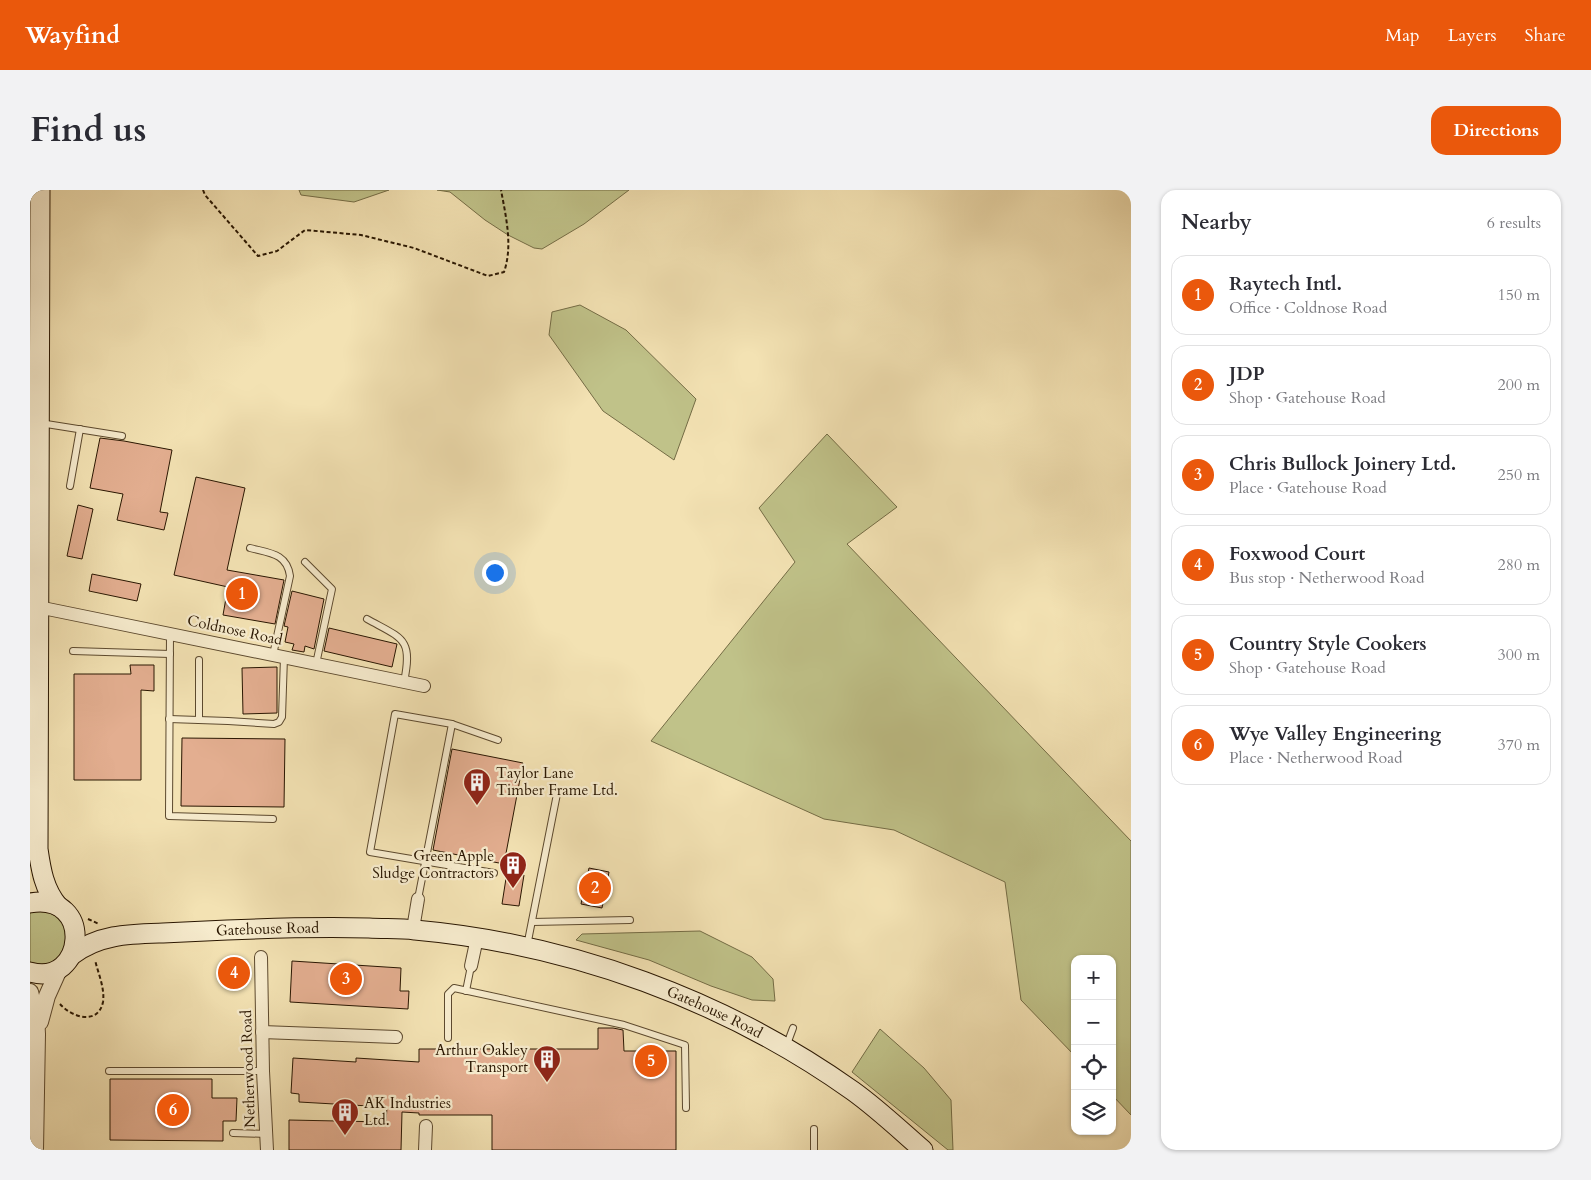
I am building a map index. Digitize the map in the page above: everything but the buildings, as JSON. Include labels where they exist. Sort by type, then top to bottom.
[{"type":"main road","points":[[30,972],[44,973],[66,961],[76,938],[77,918],[58,906],[51,898],[43,878],[38,849],[38,607],[34,480],[39,423],[36,217],[40,190]]},
{"type":"main road","points":[[30,878],[38,849]]},
{"type":"main road","points":[[30,903],[40,901],[58,906]]},
{"type":"main road","name":"Gatehouse Road","points":[[77,918],[90,928],[122,934]]},
{"type":"main road","name":"Gatehouse Road","points":[[66,961],[82,947],[92,942],[122,934],[259,928],[337,927],[412,929],[527,947],[592,964],[696,1002],[743,1024],[786,1048],[854,1092],[923,1150]]},
{"type":"street","name":"Coldnose Road","points":[[38,607],[424,686]]},
{"type":"street","points":[[412,929],[418,899]]},
{"type":"street","points":[[471,966],[477,938]]},
{"type":"street","name":"Netherwood Road","points":[[261,958],[263,1071],[268,1150]]},
{"type":"street","points":[[37,1034],[47,996],[66,961]]},
{"type":"street","points":[[30,992],[37,1034],[35,1150]]},
{"type":"street","points":[[262,1032],[396,1037]]},
{"type":"street","points":[[425,1150],[426,1126]]},
{"type":"lane","points":[[39,423],[122,436]]},
{"type":"lane","points":[[70,486],[80,429]]},
{"type":"lane","points":[[169,719],[274,724],[279,722],[282,717],[282,680],[279,656],[290,576],[289,566],[284,559],[277,555],[250,548]]},
{"type":"lane","points":[[305,562],[332,589],[316,664]]},
{"type":"lane","points":[[367,619],[391,632],[406,645],[408,661],[404,682]]},
{"type":"lane","points":[[170,634],[169,816],[273,819]]},
{"type":"lane","points":[[73,651],[170,654]]},
{"type":"lane","points":[[199,660],[199,720]]},
{"type":"lane","points":[[494,873],[370,852],[395,714],[452,724],[498,740]]},
{"type":"lane","points":[[418,899],[452,724]]},
{"type":"lane","points":[[527,947],[556,794]]},
{"type":"lane","points":[[532,922],[630,920]]},
{"type":"lane","points":[[466,991],[471,966]]},
{"type":"lane","points":[[448,1038],[448,994],[454,988],[624,1025],[685,1045],[686,1108]]},
{"type":"lane","points":[[786,1048],[793,1028]]},
{"type":"lane","points":[[109,1071],[263,1071]]},
{"type":"lane","points":[[814,1129],[814,1150]]},
{"type":"lane","points":[[233,1133],[267,1134]]},
{"type":"path","points":[[203,190],[205,195],[258,256],[277,251],[305,230],[361,235],[414,248],[488,276],[504,272],[508,260],[507,227],[501,190]]},
{"type":"path","points":[[77,918],[104,926]]},
{"type":"path","points":[[58,1002],[68,1012],[78,1016],[88,1016],[98,1011],[103,1002],[103,995],[95,959]]},
{"type":"green space","points":[[299,190],[389,190],[354,202],[301,195]]},
{"type":"green space","points":[[437,190],[629,190],[584,224],[542,249],[534,248],[508,235],[485,220],[450,192]]},
{"type":"green space","points":[[580,305],[626,330],[696,399],[674,460],[603,411],[549,335],[552,312]]},
{"type":"green space","points":[[827,434],[897,507],[847,544],[1131,841],[1131,1115],[1116,1099],[1116,955],[1071,955],[1071,1052],[1021,1000],[1005,882],[894,830],[824,819],[651,741],[795,562],[759,508]]},
{"type":"green space","points":[[33,911],[45,911],[56,915],[63,923],[66,933],[65,944],[60,954],[53,961],[43,964],[30,962],[30,913]]},
{"type":"green space","points":[[700,931],[752,957],[773,979],[775,1001],[752,1000],[711,986],[649,960],[576,940],[582,934]]},
{"type":"green space","points":[[880,1029],[924,1068],[951,1100],[953,1150],[948,1150],[852,1072]]},
{"type":"place","name":"Raytech Intl.","points":[[242,594]]},
{"type":"place","name":"Taylor Lane Timber Frame Ltd.","points":[[477,806]]},
{"type":"place","name":"JDP","points":[[595,888]]},
{"type":"place","name":"Green Apple Sludge Contractors","points":[[513,889]]},
{"type":"place","name":"Foxwood Court","points":[[234,973]]},
{"type":"place","name":"Chris Bullock Joinery Ltd.","points":[[346,979]]},
{"type":"place","name":"Country Style Cookers","points":[[651,1061]]},
{"type":"place","name":"Arthur Oakley Transport","points":[[547,1083]]},
{"type":"place","name":"Wye Valley Engineering","points":[[173,1110]]},
{"type":"place","name":"AK Industries Ltd.","points":[[345,1136]]}]
